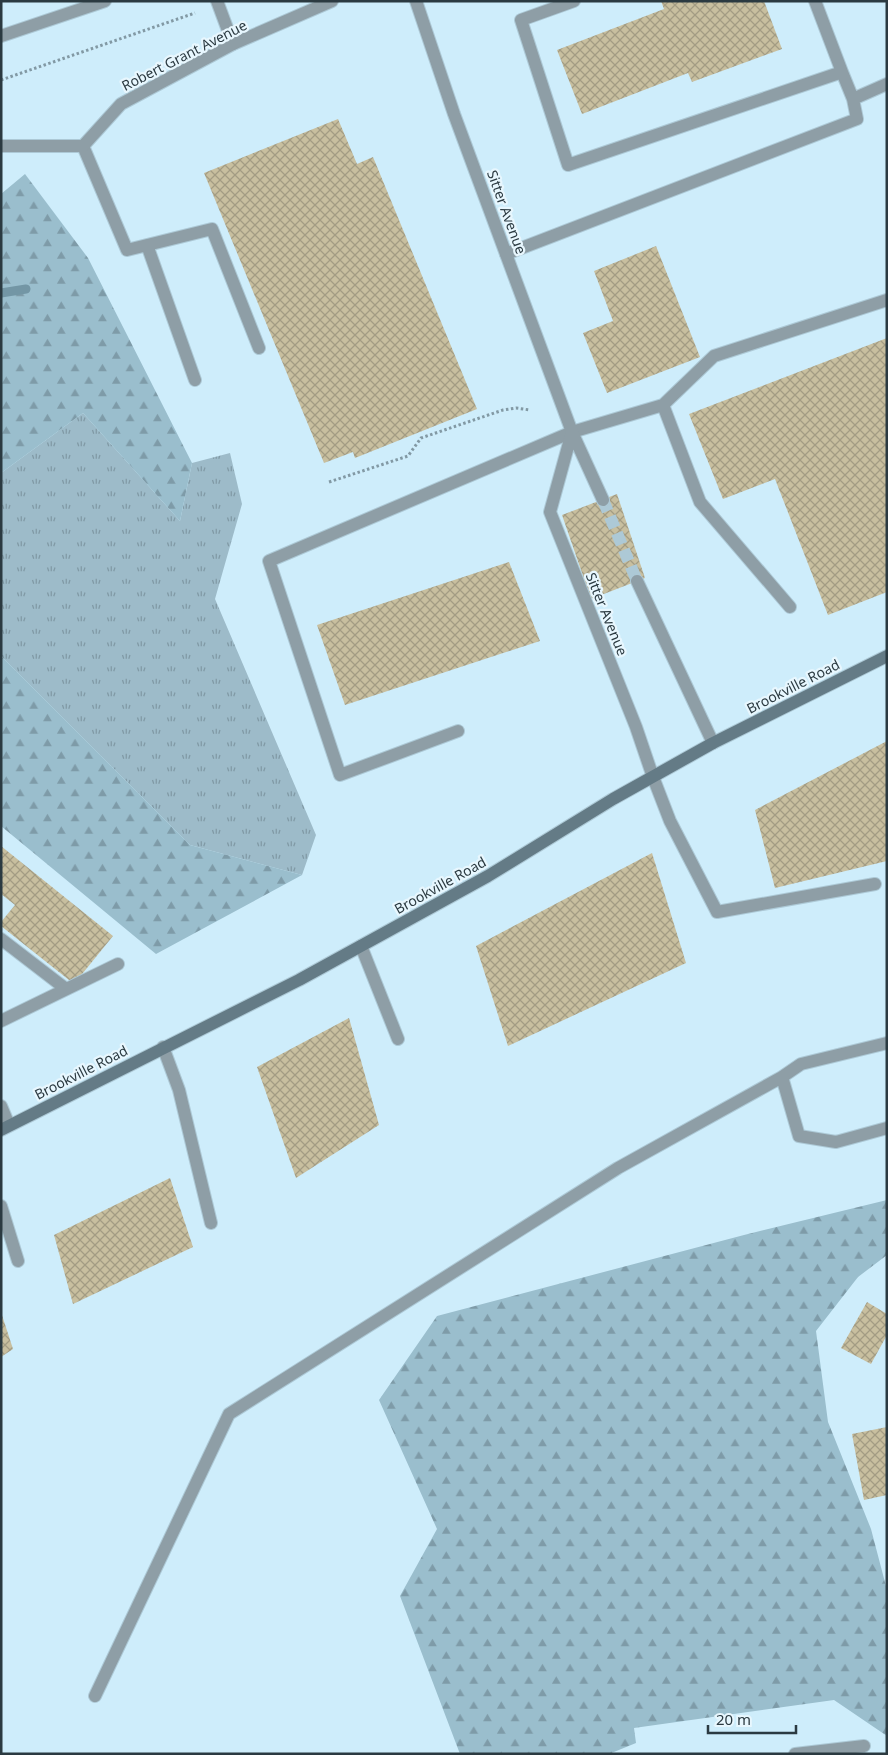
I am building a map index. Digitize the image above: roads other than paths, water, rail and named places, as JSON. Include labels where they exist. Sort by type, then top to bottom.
[{"type":"street","points":[[1,36],[105,1]]},
{"type":"street","points":[[217,1],[233,44]]},
{"type":"street","name":"Robert Grant Avenue","points":[[83,146],[121,104],[233,44],[332,1]]},
{"type":"street","name":"Sitter Avenue","points":[[416,1],[454,114],[572,432],[603,500]]},
{"type":"street","points":[[574,1],[521,20],[568,165],[842,72]]},
{"type":"street","points":[[506,254],[857,119],[853,99],[816,1]]},
{"type":"street","points":[[853,99],[887,84]]},
{"type":"street","points":[[1,146],[83,146],[127,250],[212,229],[259,348]]},
{"type":"street","points":[[146,246],[195,380]]},
{"type":"street","points":[[458,731],[340,774],[268,561],[572,432],[663,405],[714,356],[887,300]]},
{"type":"street","points":[[663,405],[700,502],[790,607]]},
{"type":"street","name":"Sitter Avenue","points":[[572,432],[550,512],[636,727],[670,821],[716,912],[875,884]]},
{"type":"street","points":[[637,581],[713,742]]},
{"type":"street","name":"Brookville Road","points":[[5,1127],[299,980],[488,876],[713,742],[887,656]]},
{"type":"street","points":[[1,939],[66,989]]},
{"type":"street","points":[[361,946],[398,1039]]},
{"type":"street","points":[[1,1021],[118,964]]},
{"type":"street","points":[[95,1696],[229,1414],[618,1168],[782,1077],[801,1064],[887,1043]]},
{"type":"street","points":[[163,1047],[179,1090],[211,1223]]},
{"type":"street","points":[[782,1077],[798,1136],[836,1142],[887,1128]]},
{"type":"street","points":[[1,1106],[5,1127]]},
{"type":"street","points":[[1,1206],[18,1261]]},
{"type":"street","points":[[795,1754],[864,1746]]},
{"type":"waterway","points":[[1,293],[26,289]]},
{"type":"tunnel","points":[[603,500],[637,581]]}]
